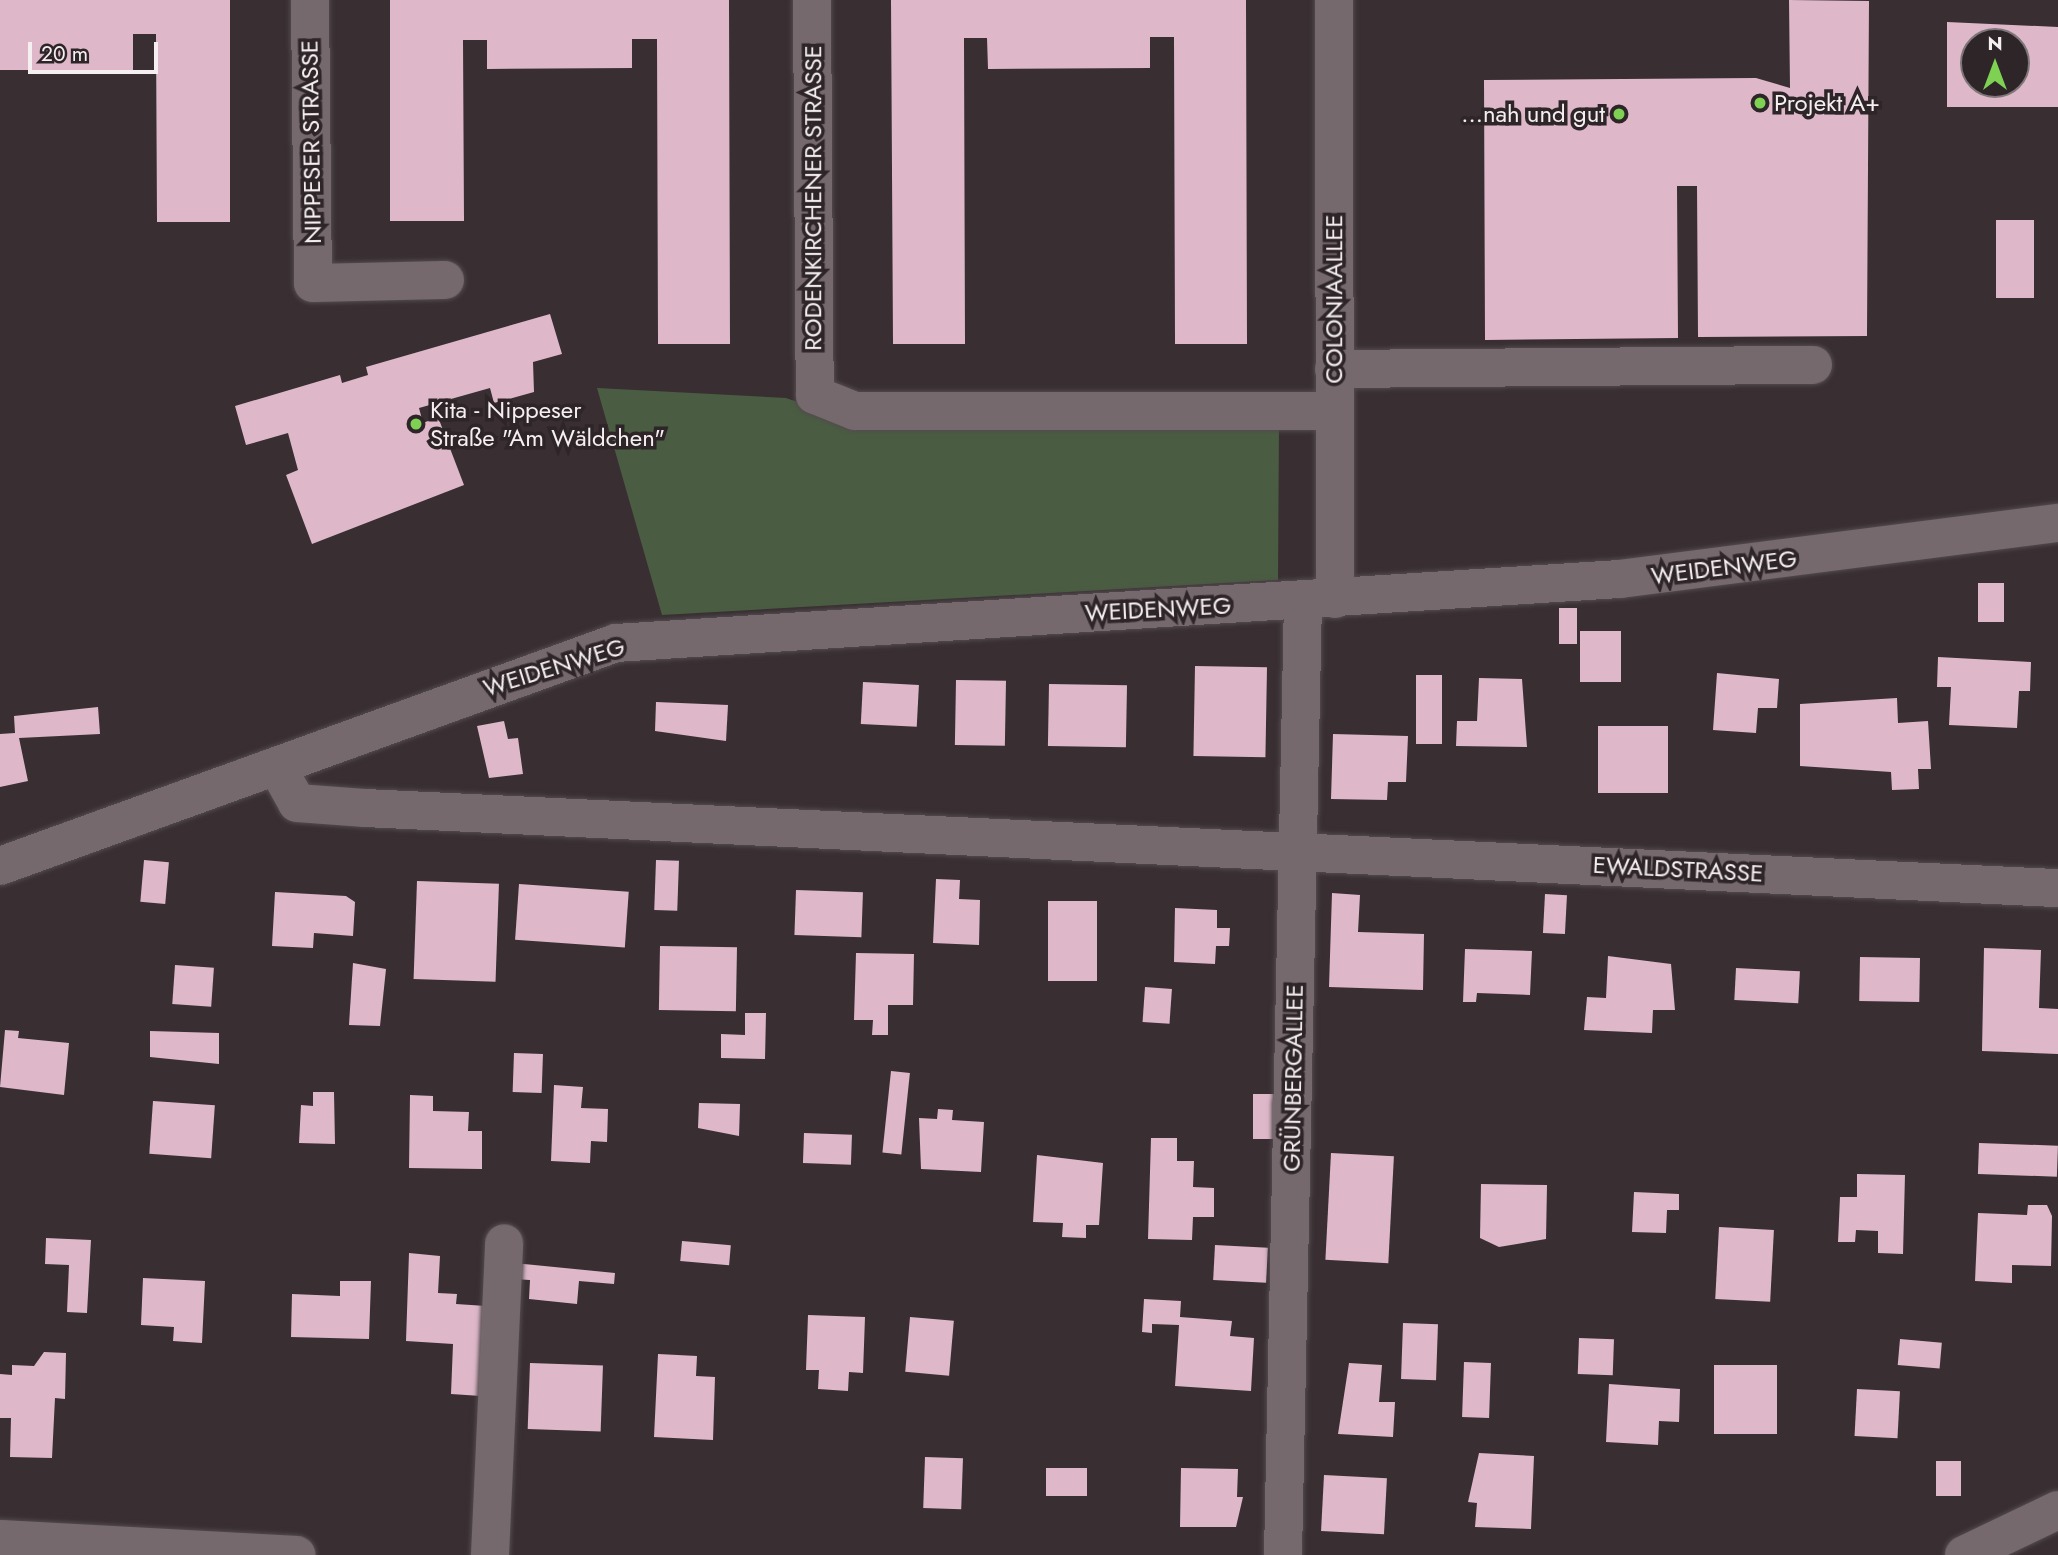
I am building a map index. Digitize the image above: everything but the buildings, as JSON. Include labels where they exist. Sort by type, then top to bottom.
[{"type":"street","name":"NIPPESER STRASSE","points":[[310,0],[313,283],[445,280]]},
{"type":"street","name":"RODENKIRCHENER STRASSE","points":[[812,0],[815,396],[855,411],[1334,411]]},
{"type":"street","name":"COLONIAALLEE","points":[[1319,600],[1334,411],[1334,0]]},
{"type":"street","points":[[1334,369],[1813,365]]},
{"type":"street","name":"WEIDENWEG","points":[[0,866],[616,643],[1620,579],[2058,523]]},
{"type":"street","name":"GRÜNBERGALLEE","points":[[1283,1555],[1298,850],[1319,600]]},
{"type":"street","points":[[277,766],[297,803],[1298,850]]},
{"type":"street","name":"EWALDSTRASSE","points":[[1298,850],[2058,888]]},
{"type":"street","points":[[489,1555],[504,1243]]},
{"type":"street","points":[[1964,1555],[2058,1510]]},
{"type":"street","points":[[0,1539],[126,1551],[297,1555]]},
{"type":"green space","points":[[597,388],[786,398],[851,420],[1279,424],[1278,580],[662,615]]},
{"type":"place","name":"Projekt A+","points":[[1760,103]]},
{"type":"place","name":"...nah und gut","points":[[1619,114]]},
{"type":"place","name":"Kita - Nippeser Straße \"Am Wäldchen\"","points":[[416,424]]}]
